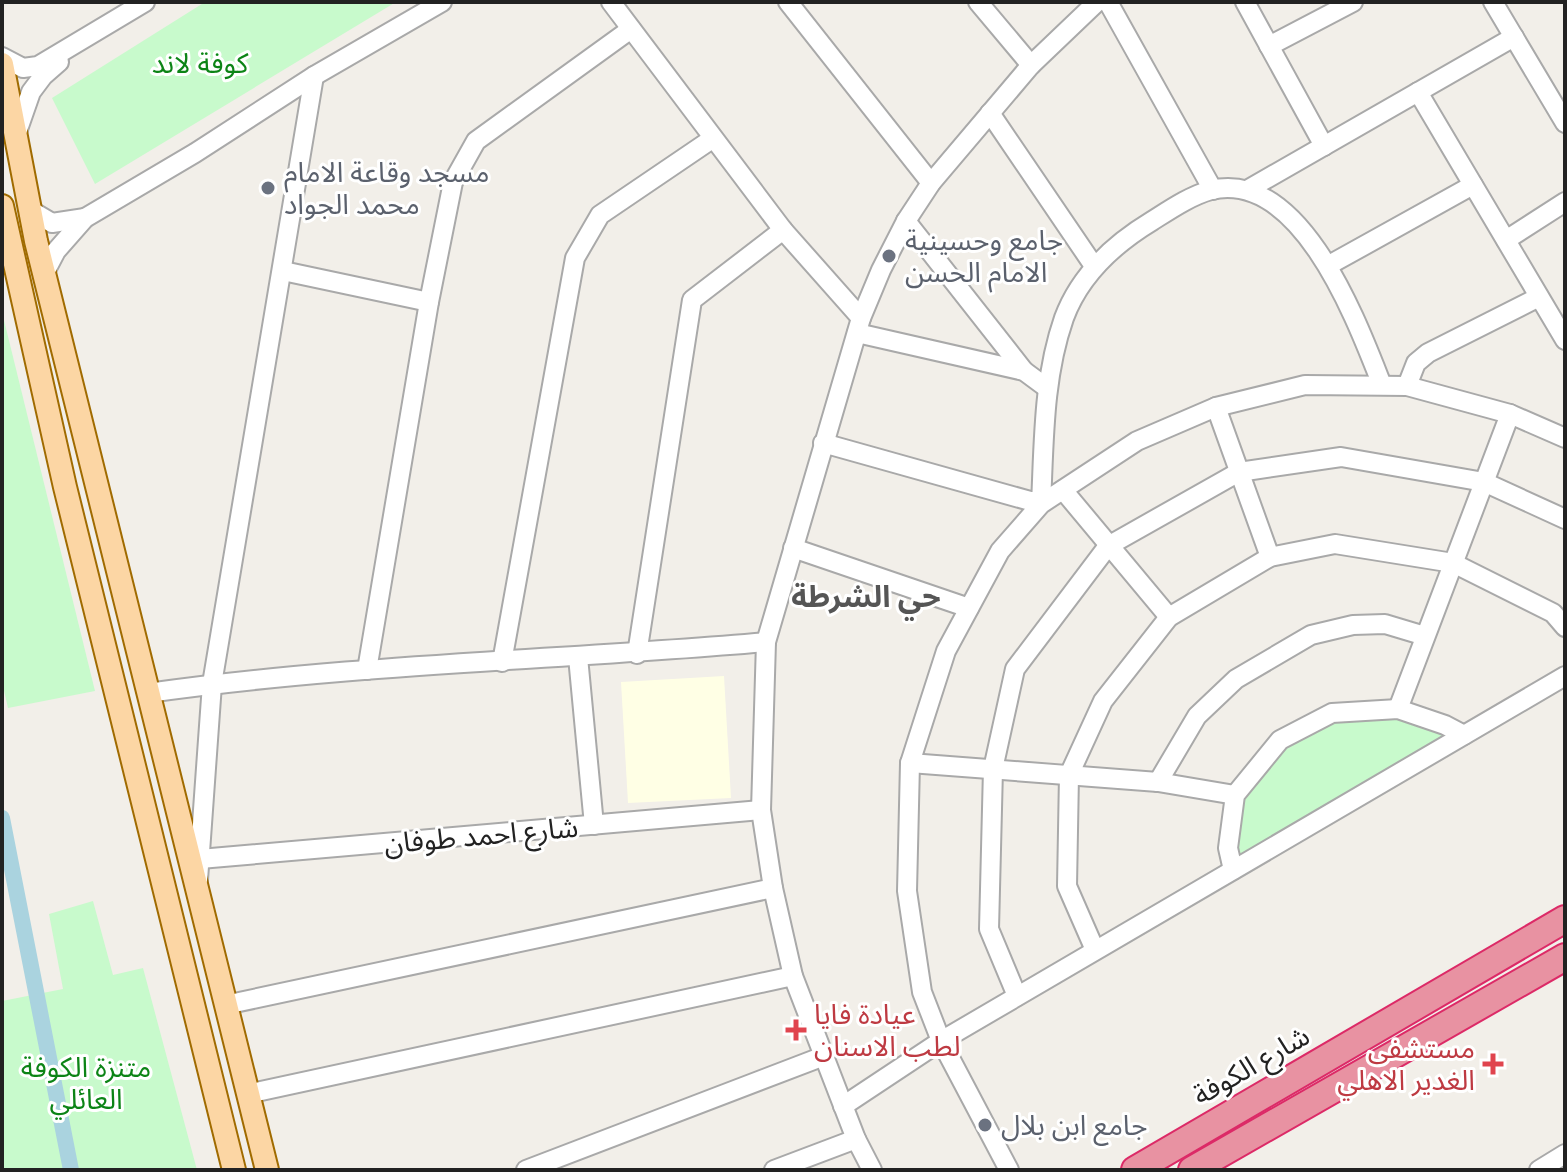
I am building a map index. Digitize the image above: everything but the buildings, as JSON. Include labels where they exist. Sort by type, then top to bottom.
[{"type":"highway","points":[[1533,975],[1516,978],[1511,975],[1508,964],[1540,942],[1557,923]]},
{"type":"highway","name":"شارع الكوفة","points":[[1135,1170],[1557,923]]},
{"type":"highway","points":[[1192,1170],[1565,957]]},
{"type":"highway","points":[[1423,1038],[1445,1014],[1471,994],[1466,984],[1450,985]]},
{"type":"main road","points":[[2,64],[44,274],[267,1170]]},
{"type":"main road","points":[[2,206],[65,487],[234,1170]]},
{"type":"main road","points":[[134,760],[145,765],[153,763],[162,750]]},
{"type":"street","points":[[16,135],[31,92],[68,50],[121,9],[145,2]]},
{"type":"street","points":[[44,274],[62,243],[85,218],[195,153],[314,76],[442,2]]},
{"type":"street","points":[[611,2],[712,139],[859,326],[1024,371]]},
{"type":"street","points":[[788,2],[931,183]]},
{"type":"street","points":[[978,2],[1031,65]]},
{"type":"street","points":[[872,1170],[856,1139],[793,976],[773,888],[761,810],[766,642],[859,326],[881,270],[906,221],[931,183],[1031,65],[1097,2]]},
{"type":"street","points":[[1108,2],[1213,190]]},
{"type":"street","points":[[1245,2],[1324,146]]},
{"type":"street","points":[[1269,46],[1353,2]]},
{"type":"street","points":[[1493,2],[1565,123]]},
{"type":"street","points":[[367,670],[429,302],[453,182],[476,141],[631,29]]},
{"type":"street","points":[[1247,190],[1514,37]]},
{"type":"street","points":[[2,57],[16,66],[31,68],[68,50]]},
{"type":"street","points":[[197,888],[212,684],[314,76]]},
{"type":"street","points":[[1418,92],[1565,340]]},
{"type":"street","points":[[990,113],[1094,266]]},
{"type":"street","points":[[502,662],[575,258],[600,215],[712,139]]},
{"type":"street","points":[[1329,265],[1473,185]]},
{"type":"street","points":[[1041,504],[1047,388],[1065,316],[1094,266],[1130,234],[1181,202],[1213,190],[1247,190],[1272,203],[1302,228],[1329,265],[1382,385]]},
{"type":"street","points":[[1506,240],[1565,202]]},
{"type":"street","points":[[30,210],[52,223],[85,218]]},
{"type":"street","points":[[906,221],[1024,371],[1047,388]]},
{"type":"street","points":[[637,654],[692,300],[783,230]]},
{"type":"street","points":[[283,271],[429,302]]},
{"type":"street","points":[[1407,386],[1416,363],[1428,353],[1539,297]]},
{"type":"street","points":[[1009,1170],[941,1041],[922,992],[907,891],[910,763],[946,651],[1000,551],[1041,504],[1137,441],[1216,407],[1305,385],[1407,386],[1510,414],[1565,438]]},
{"type":"street","points":[[1216,407],[1270,557]]},
{"type":"street","points":[[1398,709],[1510,414]]},
{"type":"street","points":[[823,443],[1041,504]]},
{"type":"street","points":[[1017,996],[989,929],[993,769],[1015,669],[1108,546],[1239,472],[1341,457],[1484,482],[1565,519]]},
{"type":"street","points":[[1063,490],[1169,617]]},
{"type":"street","points":[[1095,950],[1067,886],[1069,775],[1103,701],[1169,617],[1270,557],[1335,544],[1453,563],[1553,613],[1565,627]]},
{"type":"street","points":[[793,548],[969,608]]},
{"type":"street","points":[[1158,782],[1197,716],[1236,679],[1311,635],[1353,625],[1385,624],[1425,636]]},
{"type":"street","points":[[148,693],[367,670],[637,654],[766,642]]},
{"type":"street","points":[[578,657],[594,825]]},
{"type":"street","points":[[843,1106],[941,1041],[1565,676]]},
{"type":"street","points":[[1233,870],[1228,848],[1235,795],[1280,740],[1332,713],[1398,709],[1464,735]]},
{"type":"street","points":[[910,763],[1158,782],[1235,795]]},
{"type":"street","name":"شارع احمد طوفان","points":[[200,859],[761,810]]},
{"type":"street","points":[[225,1005],[773,888]]},
{"type":"street","points":[[247,1094],[793,976]]},
{"type":"street","points":[[526,1170],[824,1056]]},
{"type":"street","points":[[774,1170],[856,1139]]},
{"type":"street","points":[[1539,1170],[1565,1154]]},
{"type":"shaded area","points":[[724,676],[731,798],[628,803],[621,682]]},
{"type":"green space","name":"كوفة لاند","points":[[205,2],[396,2],[95,184],[52,98]]},
{"type":"green space","points":[[2,312],[95,691],[8,708],[2,682]]},
{"type":"green space","points":[[1399,716],[1454,738],[1238,864],[1238,816],[1245,794],[1288,742],[1335,719]]},
{"type":"green space","name":"متنزة الكوفة العائلي","points":[[93,901],[113,975],[143,968],[197,1170],[2,1170],[2,1001],[63,989],[49,914]]},
{"type":"waterway","points":[[2,818],[71,1170]]},
{"type":"place","name":"مسجد وقاعة الامام محمد الجواد","points":[[268,188]]},
{"type":"place","name":"جامع وحسينية الامام الحسن","points":[[889,256]]},
{"type":"place","name":"عيادة فايا لطب الاسنان","points":[[796,1030]]},
{"type":"place","name":"مستشفى الغدير الاهلي","points":[[1493,1064]]},
{"type":"place","name":"جامع ابن بلال","points":[[985,1125]]},
{"type":"district","name":"حي الشرطة","points":[[866,597]]}]
